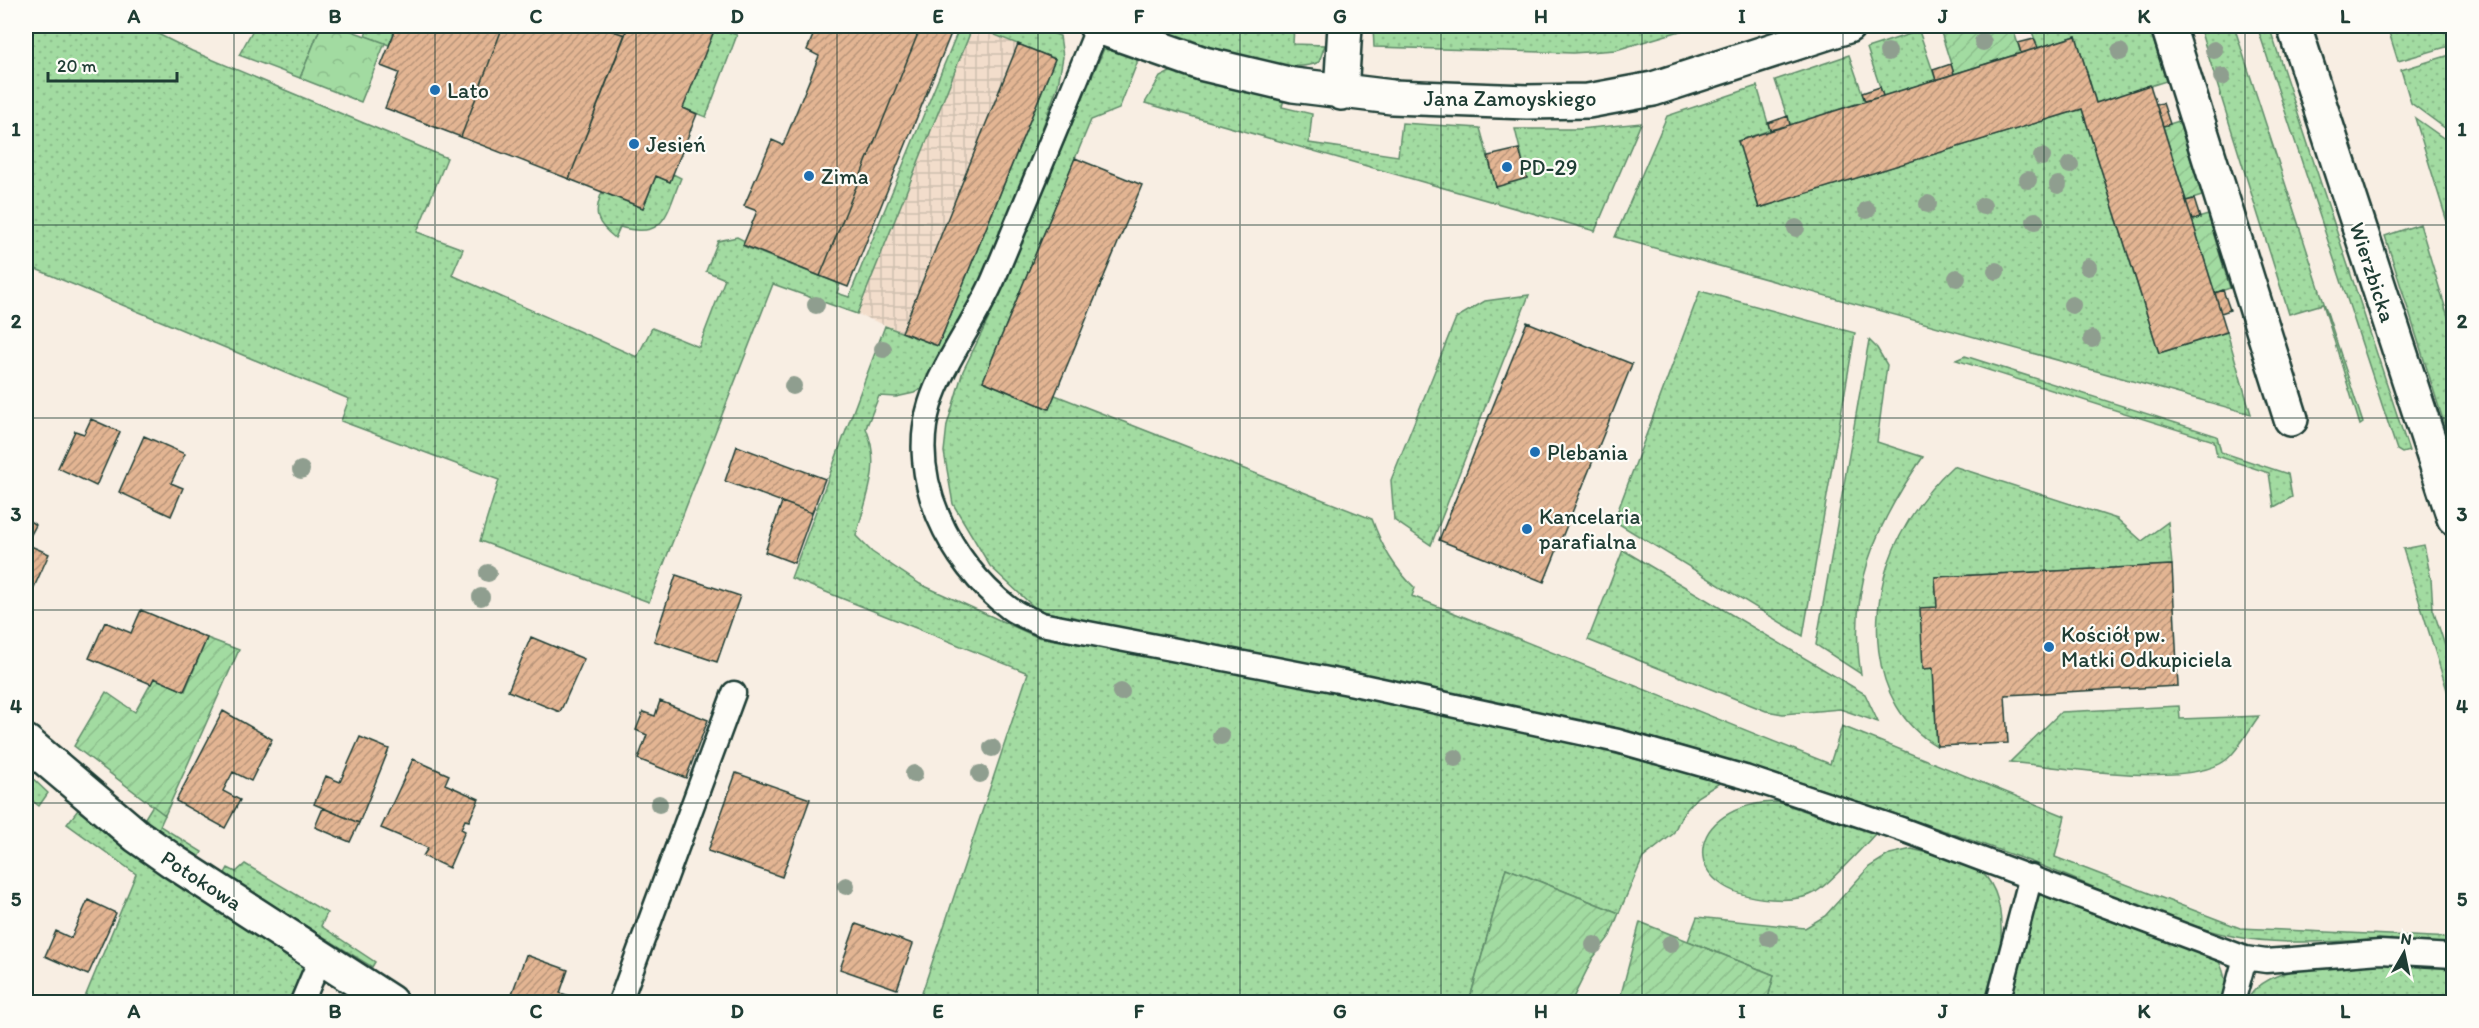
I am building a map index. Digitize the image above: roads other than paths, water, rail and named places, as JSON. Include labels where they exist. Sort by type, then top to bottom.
[{"type":"street","name":"Jana Zamoyskiego","points":[[1097,26],[1204,64],[1293,85],[1341,93],[1448,101],[1588,101],[1653,89],[1848,26]]},
{"type":"street","points":[[1341,93],[1345,26]]},
{"type":"street","points":[[2168,26],[2291,419]]},
{"type":"street","name":"Wierzbicka","points":[[2294,26],[2454,518]]},
{"type":"street","name":"Potokowa","points":[[26,742],[156,849],[390,1002]]},
{"type":"lane","points":[[1097,26],[987,295],[930,403],[923,464],[931,499],[958,554],[981,583],[1010,609],[1041,624],[1354,684],[1618,741],[1745,777],[2031,876],[2245,958],[2266,961],[2380,952],[2454,956]]},
{"type":"lane","points":[[620,1002],[734,693]]},
{"type":"lane","points":[[1998,1002],[2031,876]]},
{"type":"lane","points":[[302,1002],[321,957]]},
{"type":"lane","points":[[2233,1002],[2245,958]]},
{"type":"place","name":"Lato","points":[[435,90]]},
{"type":"place","name":"Jesień","points":[[634,144]]},
{"type":"place","name":"PD-29","points":[[1507,167]]},
{"type":"place","name":"Zima","points":[[809,176]]},
{"type":"place","name":"Plebania","points":[[1535,452]]},
{"type":"place","name":"Kancelaria parafialna","points":[[1527,529]]},
{"type":"place","name":"Kościół pw. Matki Odkupiciela","points":[[2049,647]]}]
